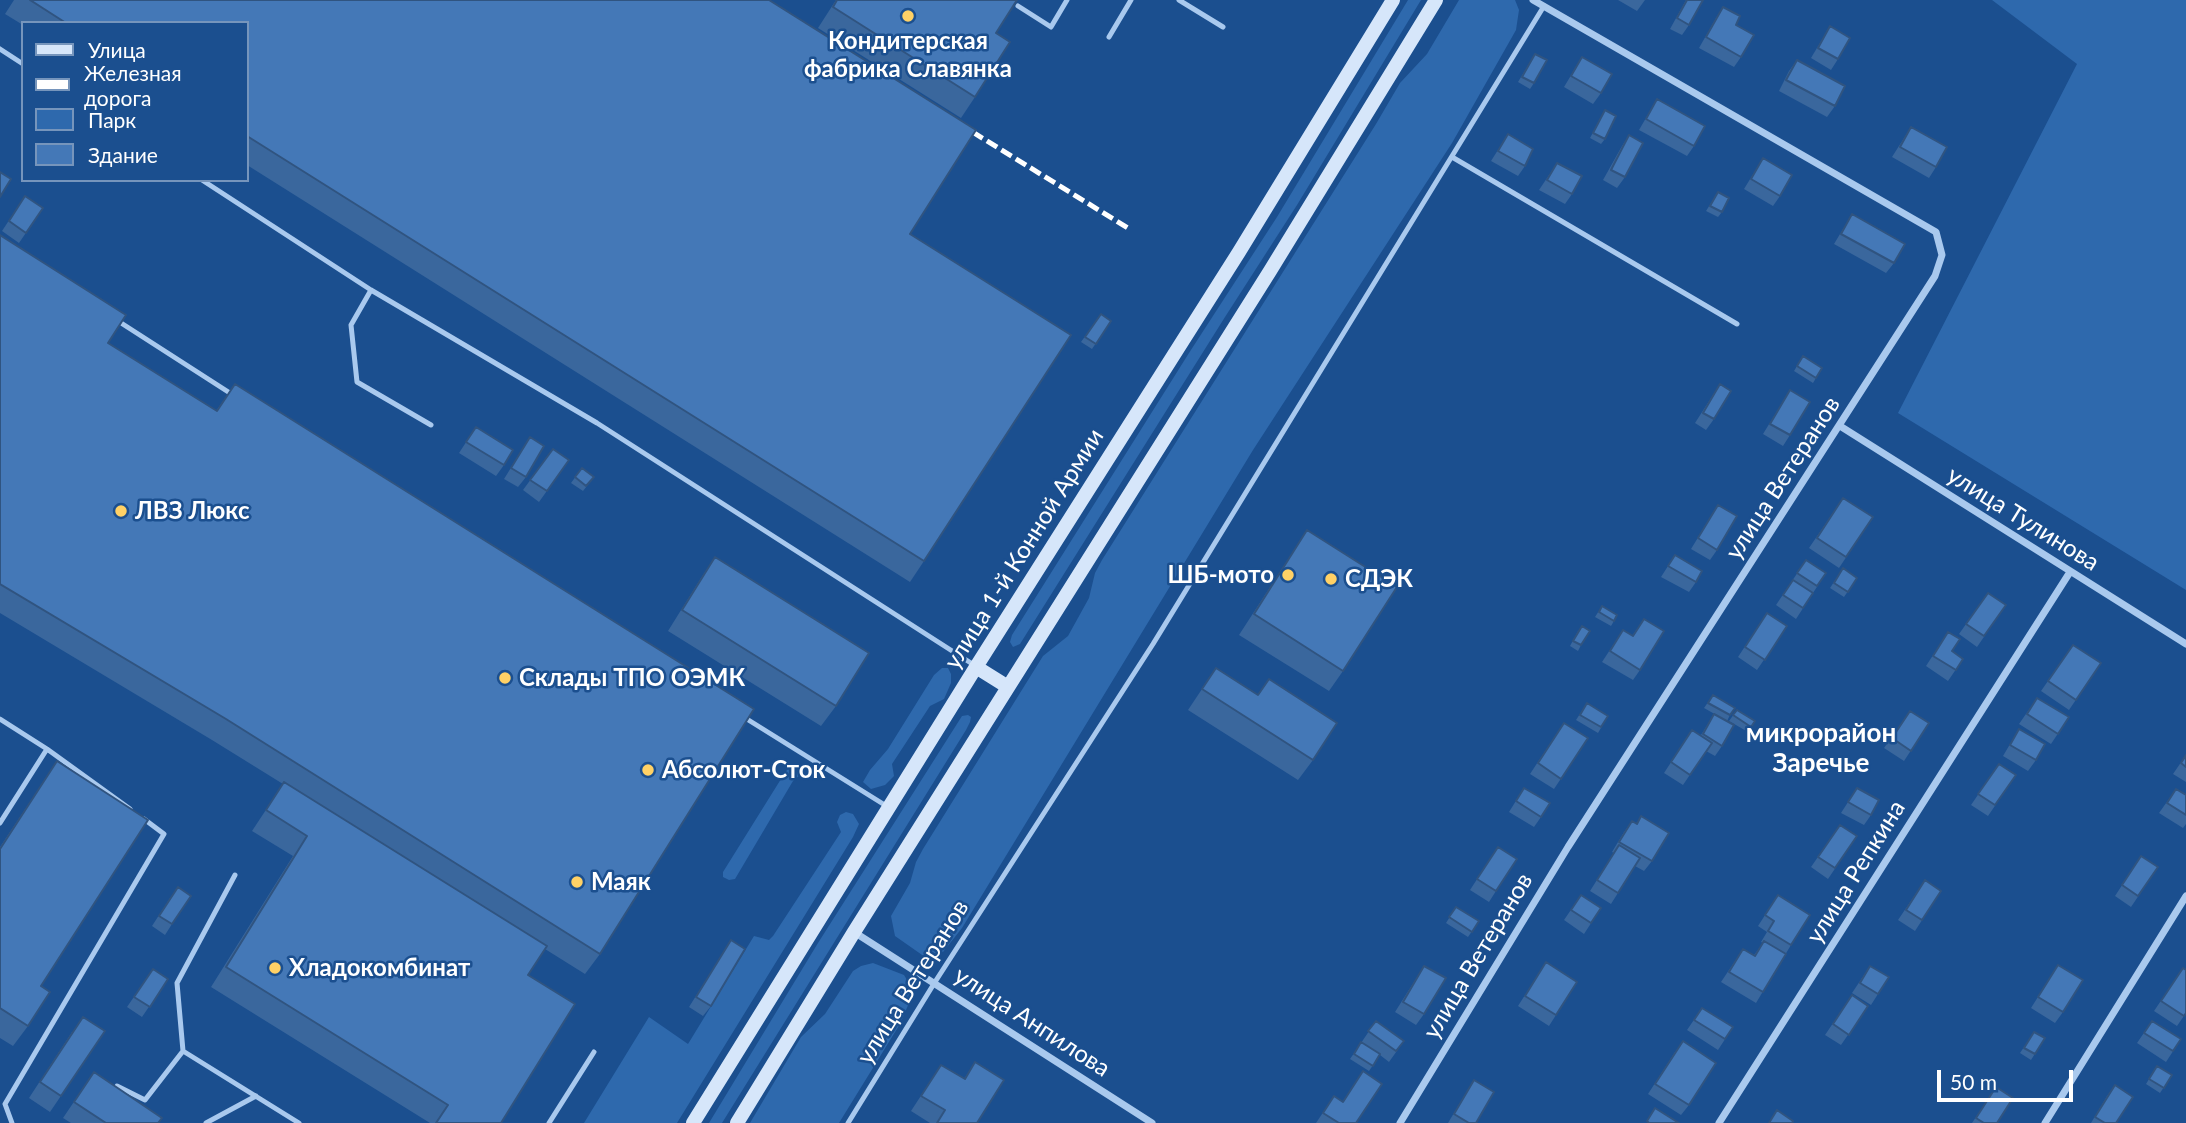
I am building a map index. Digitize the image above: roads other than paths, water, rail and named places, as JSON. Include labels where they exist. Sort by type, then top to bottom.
[{"type":"main road","name":"улица 1-й Конной Армии","points":[[693,1123],[888,807],[1239,253],[1393,0]]},
{"type":"main road","points":[[737,1123],[854,932],[1277,260],[1436,0]]},
{"type":"main road","points":[[976,667],[1008,687]]},
{"type":"street","name":"улица Ветеранов","points":[[1400,1123],[1568,847],[1934,276],[1942,255],[1936,232],[1533,0]]},
{"type":"street","name":"улица Тулинова","points":[[1840,426],[2186,644]]},
{"type":"street","name":"улица Репкина","points":[[1719,1123],[2070,572]]},
{"type":"street","points":[[2045,1123],[2186,896]]},
{"type":"street","name":"улица Анпилова","points":[[854,932],[1152,1123]]},
{"type":"lane","points":[[1018,6],[1051,27],[1067,0]]},
{"type":"lane","points":[[1109,37],[1131,0]]},
{"type":"lane","points":[[1179,0],[1223,27]]},
{"type":"lane","name":"улица Ветеранов","points":[[848,1123],[935,982],[1153,644],[1544,6]]},
{"type":"lane","points":[[0,49],[21,63]]},
{"type":"lane","points":[[1452,157],[1737,324]]},
{"type":"lane","points":[[205,182],[371,290],[597,423],[976,667]]},
{"type":"lane","points":[[371,290],[351,325],[357,382],[431,425]]},
{"type":"lane","points":[[117,321],[234,396]]},
{"type":"lane","points":[[738,713],[888,807]]},
{"type":"lane","points":[[0,719],[47,749],[164,834],[3,1102],[12,1123]]},
{"type":"lane","points":[[0,823],[47,749]]},
{"type":"lane","points":[[117,1086],[145,1100],[183,1051],[177,983],[235,874]]},
{"type":"lane","points":[[183,1051],[299,1123]]},
{"type":"lane","points":[[549,1123],[594,1052]]},
{"type":"lane","points":[[206,1123],[256,1096]]},
{"type":"lane","points":[[280,1123],[284,1115]]},
{"type":"railway","points":[[958,123],[1131,230]]},
{"type":"place","name":"Кондитерская фабрика Славянка","points":[[908,16]]},
{"type":"place","name":"ЛВЗ Люкс","points":[[121,511]]},
{"type":"place","name":"ШБ-мото","points":[[1288,575]]},
{"type":"place","name":"СДЭК","points":[[1331,579]]},
{"type":"place","name":"Склады ТПО ОЭМК","points":[[505,678]]},
{"type":"place","name":"Абсолют-Сток","points":[[648,770]]},
{"type":"place","name":"Маяк","points":[[577,882]]},
{"type":"place","name":"Хладокомбинат","points":[[275,968]]},
{"type":"district","name":"микрорайон Заречье","points":[[1821,749]]}]
